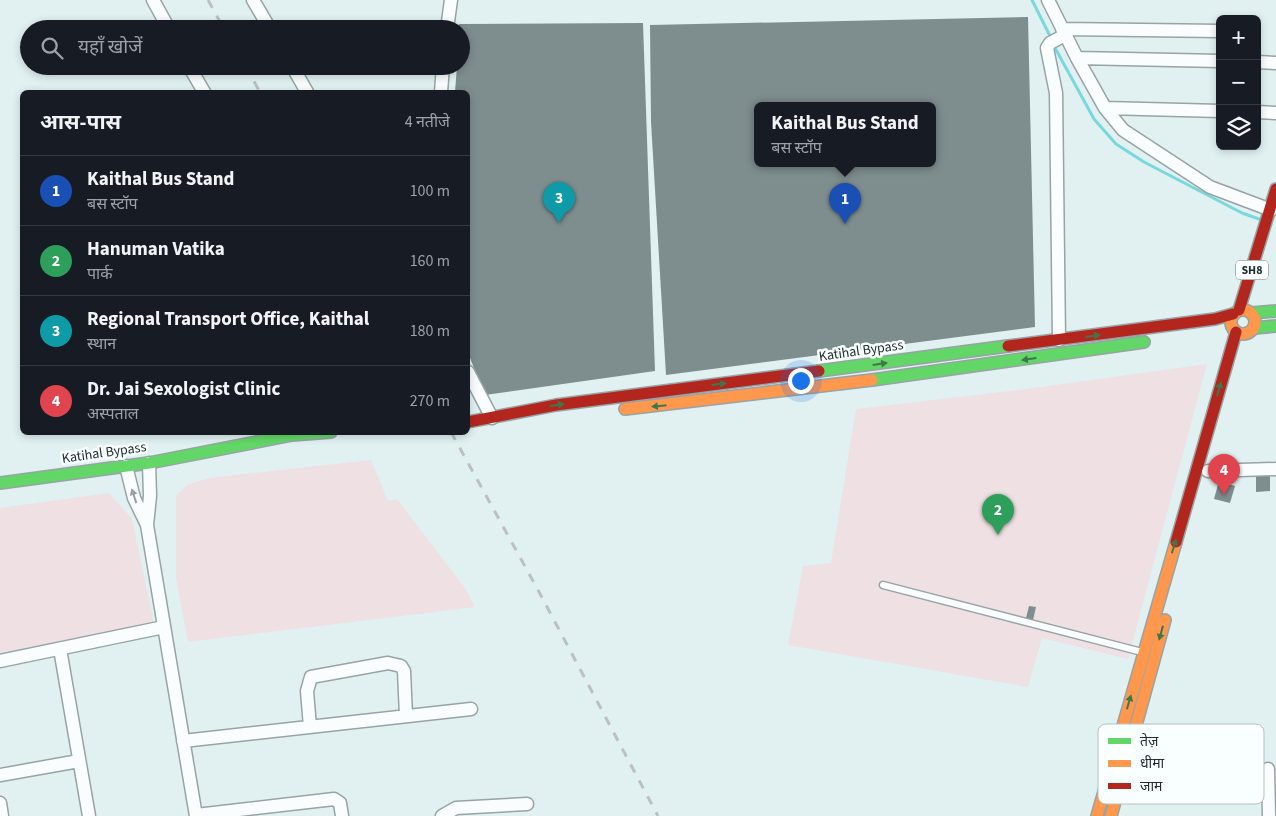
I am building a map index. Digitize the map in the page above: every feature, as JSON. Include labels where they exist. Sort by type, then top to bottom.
[{"type":"main road","name":"SH8","points":[[1243,312],[1276,189]]},
{"type":"main road","name":"SH8","points":[[1243,312],[1260,281]]},
{"type":"main road","name":"Katihal Bypass","points":[[470,422],[556,405],[1216,319],[1243,312],[1276,311]]},
{"type":"main road","points":[[1122,724],[1234,330],[1230,323],[1243,312],[1255,320],[1208,471],[1136,724]]},
{"type":"main road","points":[[1218,332],[1234,330],[1251,331],[1276,326]]},
{"type":"main road","points":[[615,410],[800,390],[1160,340]]},
{"type":"main road","name":"Katihal Bypass","points":[[492,418],[576,414]]},
{"type":"main road","name":"Katihal Bypass","points":[[0,483],[149,463],[292,435]]},
{"type":"street","points":[[153,0],[164,20]]},
{"type":"street","points":[[253,0],[265,20]]},
{"type":"street","points":[[448,20],[451,0]]},
{"type":"street","points":[[1048,0],[1058,36],[1076,58],[1105,108],[1124,130],[1191,176],[1225,194],[1270,212]]},
{"type":"street","points":[[1059,340],[1056,93],[1047,48],[1058,36],[1216,32]]},
{"type":"street","points":[[1076,58],[1216,61]]},
{"type":"street","points":[[1261,62],[1276,63]]},
{"type":"street","points":[[194,75],[203,90]]},
{"type":"street","points":[[297,75],[306,90]]},
{"type":"street","points":[[441,90],[442,75]]},
{"type":"street","points":[[1105,108],[1216,111]]},
{"type":"street","points":[[1261,112],[1276,112]]},
{"type":"street","points":[[470,376],[492,418]]},
{"type":"street","points":[[149,463],[150,496],[147,525],[196,815],[291,810],[334,799],[340,803],[342,816]]},
{"type":"street","points":[[126,466],[134,498],[147,525]]},
{"type":"street","points":[[1208,471],[1276,469]]},
{"type":"street","points":[[0,661],[164,627]]},
{"type":"street","points":[[60,649],[89,816]]},
{"type":"street","points":[[310,727],[307,691],[311,677],[388,663],[401,666],[404,671],[406,716]]},
{"type":"street","points":[[183,741],[471,709]]},
{"type":"street","points":[[0,775],[79,761]]},
{"type":"street","points":[[1268,769],[1270,816]]},
{"type":"street","points":[[0,803],[2,816]]},
{"type":"street","points":[[442,816],[456,808],[527,804]]},
{"type":"lane","points":[[883,585],[1143,652]]},
{"type":"shaded area","points":[[1207,364],[1128,659],[1042,638],[1028,687],[788,645],[803,566],[831,563],[856,409],[1026,389]]},
{"type":"shaded area","points":[[371,460],[388,501],[397,499],[465,588],[475,607],[188,642],[176,578],[176,496],[187,485],[209,478]]},
{"type":"shaded area","points":[[109,493],[132,519],[154,622],[0,653],[0,508]]},
{"type":"building","points":[[1028,17],[1035,327],[666,375],[651,122],[650,25]]},
{"type":"building","points":[[643,23],[655,371],[485,395],[470,358],[470,90],[455,90],[456,75],[470,75],[470,24]]},
{"type":"building","points":[[1256,476],[1270,476],[1270,491],[1256,492]]},
{"type":"building","points":[[1219,481],[1235,486],[1230,503],[1214,499]]},
{"type":"building","points":[[1029,606],[1036,607],[1033,620],[1026,618]]},
{"type":"waterway","points":[[1032,0],[1052,40]]},
{"type":"waterway","points":[[1054,46],[1094,119],[1116,144],[1144,162],[1242,213],[1259,219]]},
{"type":"railway","points":[[208,0],[219,20]]},
{"type":"railway","points":[[250,75],[259,90]]},
{"type":"railway","points":[[453,435],[538,590],[658,816]]},
{"type":"traffic: fast","points":[[1252,313],[1276,311]]},
{"type":"traffic: fast","points":[[1254,328],[1276,326]]},
{"type":"traffic: fast","points":[[872,380],[1144,342]]},
{"type":"traffic: fast","points":[[819,371],[1008,346]]},
{"type":"traffic: fast","points":[[0,483],[149,463],[292,435]]},
{"type":"traffic: slow","points":[[1243,310],[1252,313],[1255,322],[1252,331],[1243,334],[1234,331],[1231,322],[1234,313],[1243,310]]},
{"type":"traffic: slow","points":[[625,409],[872,380]]},
{"type":"traffic: slow","points":[[1124,724],[1176,542]]},
{"type":"traffic: slow","points":[[1136,724],[1165,620]]},
{"type":"traffic: slow","points":[[1097,816],[1100,804]]},
{"type":"traffic: slow","points":[[1111,816],[1114,804]]},
{"type":"traffic: jam","points":[[1239,310],[1276,189]]},
{"type":"traffic: jam","points":[[1008,346],[1215,319],[1233,314]]},
{"type":"traffic: jam","points":[[1176,542],[1236,332]]},
{"type":"traffic: jam","points":[[470,422],[556,405],[819,371]]},
{"type":"place","name":"Regional Transport Office, Kaithal","points":[[559,223]]},
{"type":"place","name":"Kaithal Bus Stand","points":[[845,224]]},
{"type":"place","name":"Dr. Jai Sexologist Clinic","points":[[1224,495]]},
{"type":"place","name":"Hanuman Vatika","points":[[998,535]]}]
